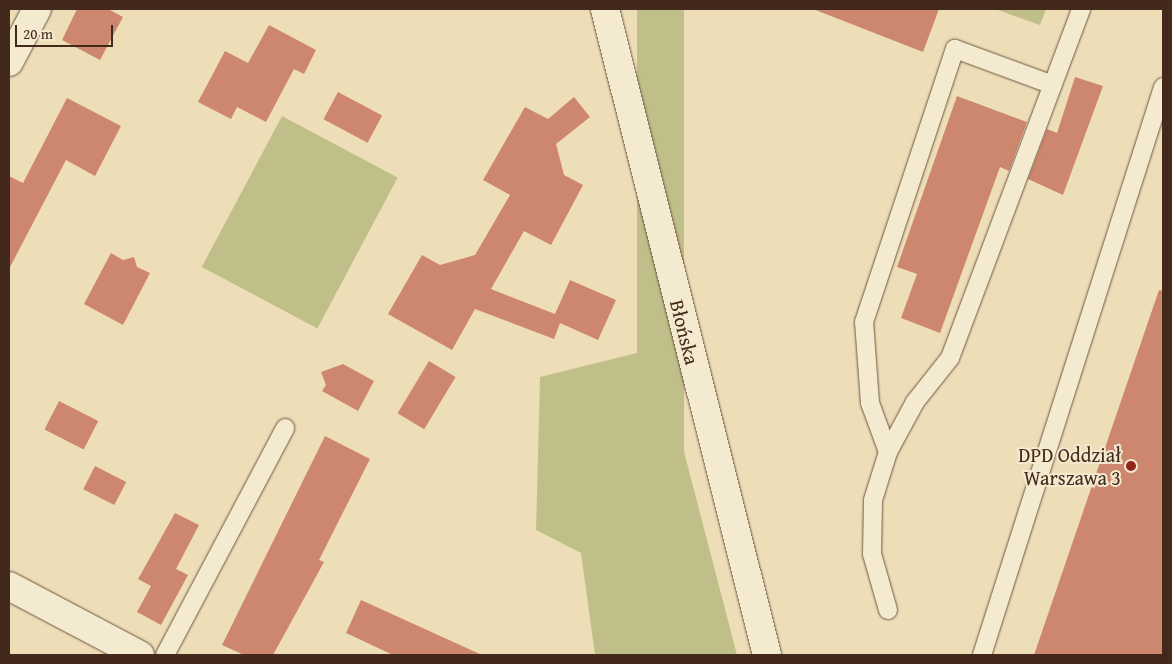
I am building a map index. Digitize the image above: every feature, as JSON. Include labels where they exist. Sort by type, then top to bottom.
[{"type":"street","points":[[9,62],[37,9]]},
{"type":"street","name":"Błońska","points":[[605,9],[767,655]]},
{"type":"street","points":[[9,586],[132,653]]},
{"type":"lane","points":[[888,610],[872,554],[873,500],[888,452],[915,402],[950,358],[1081,9]]},
{"type":"lane","points":[[888,452],[870,403],[864,322],[955,49],[1054,85]]},
{"type":"lane","points":[[982,655],[1163,87]]},
{"type":"lane","points":[[166,655],[285,428]]},
{"type":"shaded area","points":[[637,9],[684,9],[684,655],[637,655]]},
{"type":"shaded area","points":[[995,9],[1046,9],[1040,25]]},
{"type":"shaded area","points":[[282,116],[398,178],[317,328],[202,267]]},
{"type":"shaded area","points":[[657,348],[737,655],[595,655],[581,553],[536,530],[540,377]]},
{"type":"building","points":[[77,9],[108,9],[123,17],[100,60],[62,40]]},
{"type":"building","points":[[813,9],[939,9],[923,52]]},
{"type":"building","points":[[269,25],[316,50],[304,74],[294,69],[266,122],[237,107],[231,119],[198,102],[225,51],[248,63]]},
{"type":"building","points":[[1075,77],[1103,86],[1063,195],[1028,179],[1047,129],[1057,133]]},
{"type":"building","points":[[338,92],[382,115],[368,143],[323,119]]},
{"type":"building","points":[[957,96],[1027,122],[1009,171],[1000,167],[940,333],[901,318],[917,274],[897,267]]},
{"type":"building","points":[[574,97],[590,117],[556,144],[564,175],[583,185],[551,245],[524,231],[491,289],[555,314],[570,280],[616,300],[598,340],[560,323],[554,339],[475,309],[452,350],[388,314],[422,255],[440,265],[475,255],[510,195],[483,180],[525,107],[548,119]]},
{"type":"building","points":[[67,98],[121,126],[95,176],[66,160],[9,269],[9,176],[23,183]]},
{"type":"building","points":[[111,253],[123,260],[134,257],[137,267],[150,273],[123,325],[84,304]]},
{"type":"building","name":"DPD Oddział Warszawa 3","points":[[1159,290],[1163,291],[1163,655],[1034,655]]},
{"type":"building","points":[[429,361],[456,377],[424,429],[398,413]]},
{"type":"building","points":[[343,364],[374,381],[358,411],[322,391],[326,385],[321,372]]},
{"type":"building","points":[[59,401],[98,421],[84,449],[44,430]]},
{"type":"building","points":[[325,436],[370,459],[319,560],[324,562],[273,655],[244,655],[222,645]]},
{"type":"building","points":[[95,466],[126,482],[114,505],[83,489]]},
{"type":"building","points":[[175,513],[199,525],[176,569],[188,575],[161,625],[137,612],[151,586],[138,579]]},
{"type":"building","points":[[361,600],[482,655],[393,655],[346,633]]},
{"type":"place","name":"DPD Oddział Warszawa 3","points":[[1131,466]]}]
